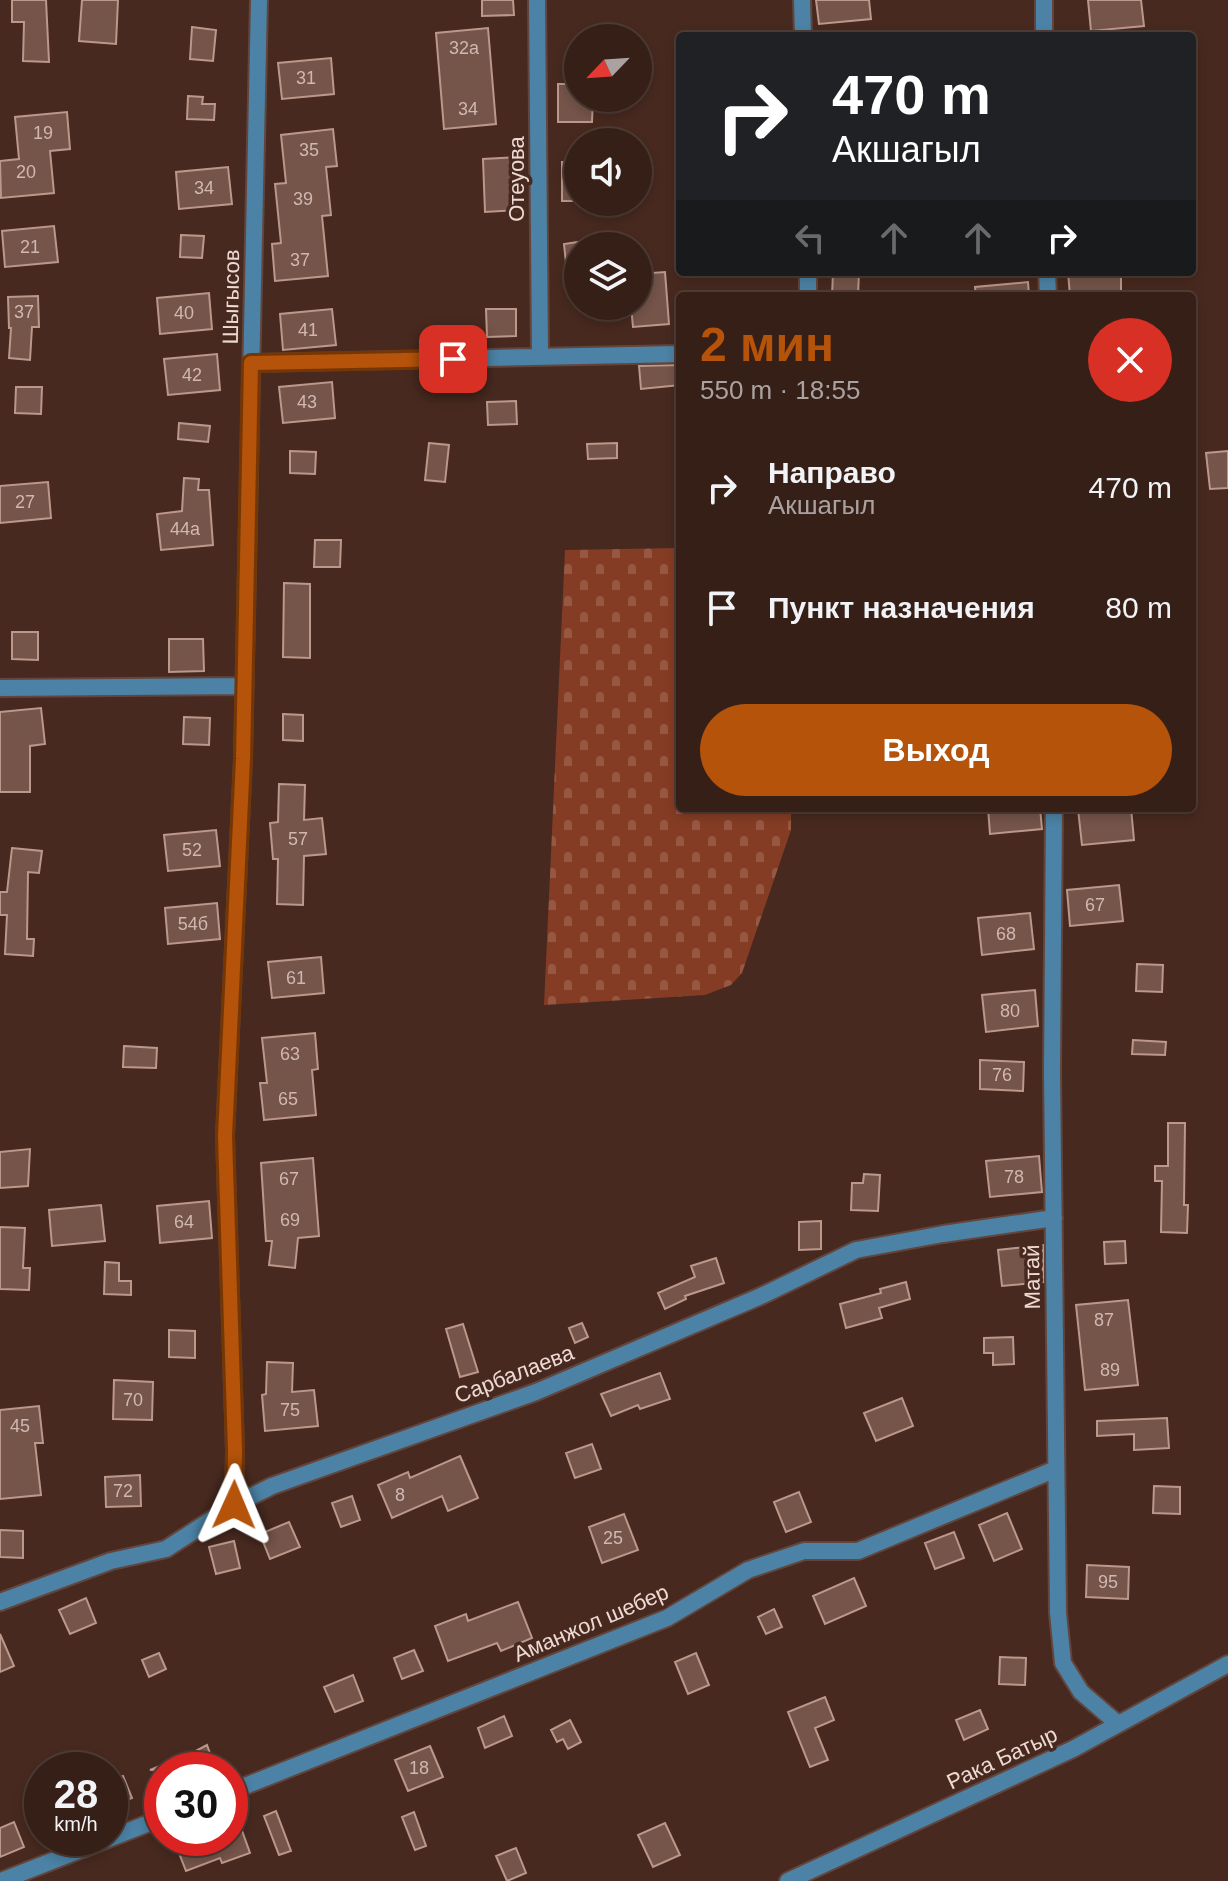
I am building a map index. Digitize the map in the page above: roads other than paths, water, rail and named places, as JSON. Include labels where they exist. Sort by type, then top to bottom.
[{"type":"street","name":"Шыгысов","points":[[234,1505],[225,1136],[245,686],[259,0]]},
{"type":"street","name":"Отеуова","points":[[537,0],[540,357]]},
{"type":"street","points":[[802,0],[803,32]]},
{"type":"street","points":[[1044,0],[1044,32]]},
{"type":"street","points":[[251,363],[676,354]]},
{"type":"street","points":[[0,688],[245,686]]},
{"type":"street","name":"Матай","points":[[1054,812],[1058,1613],[1063,1663],[1081,1692],[1118,1724]]},
{"type":"street","name":"Сарбалаева","points":[[0,1602],[111,1561],[166,1549],[234,1505],[286,1481],[536,1392],[761,1296],[856,1250],[1054,1218]]},
{"type":"street","name":"Аманжол шебер","points":[[248,1785],[667,1618],[748,1570],[804,1551],[858,1551],[1056,1469]]},
{"type":"street","name":"Рака Батыр","points":[[788,1881],[1073,1749],[1228,1664]]},
{"type":"street","points":[[1,1881],[144,1825]]}]
